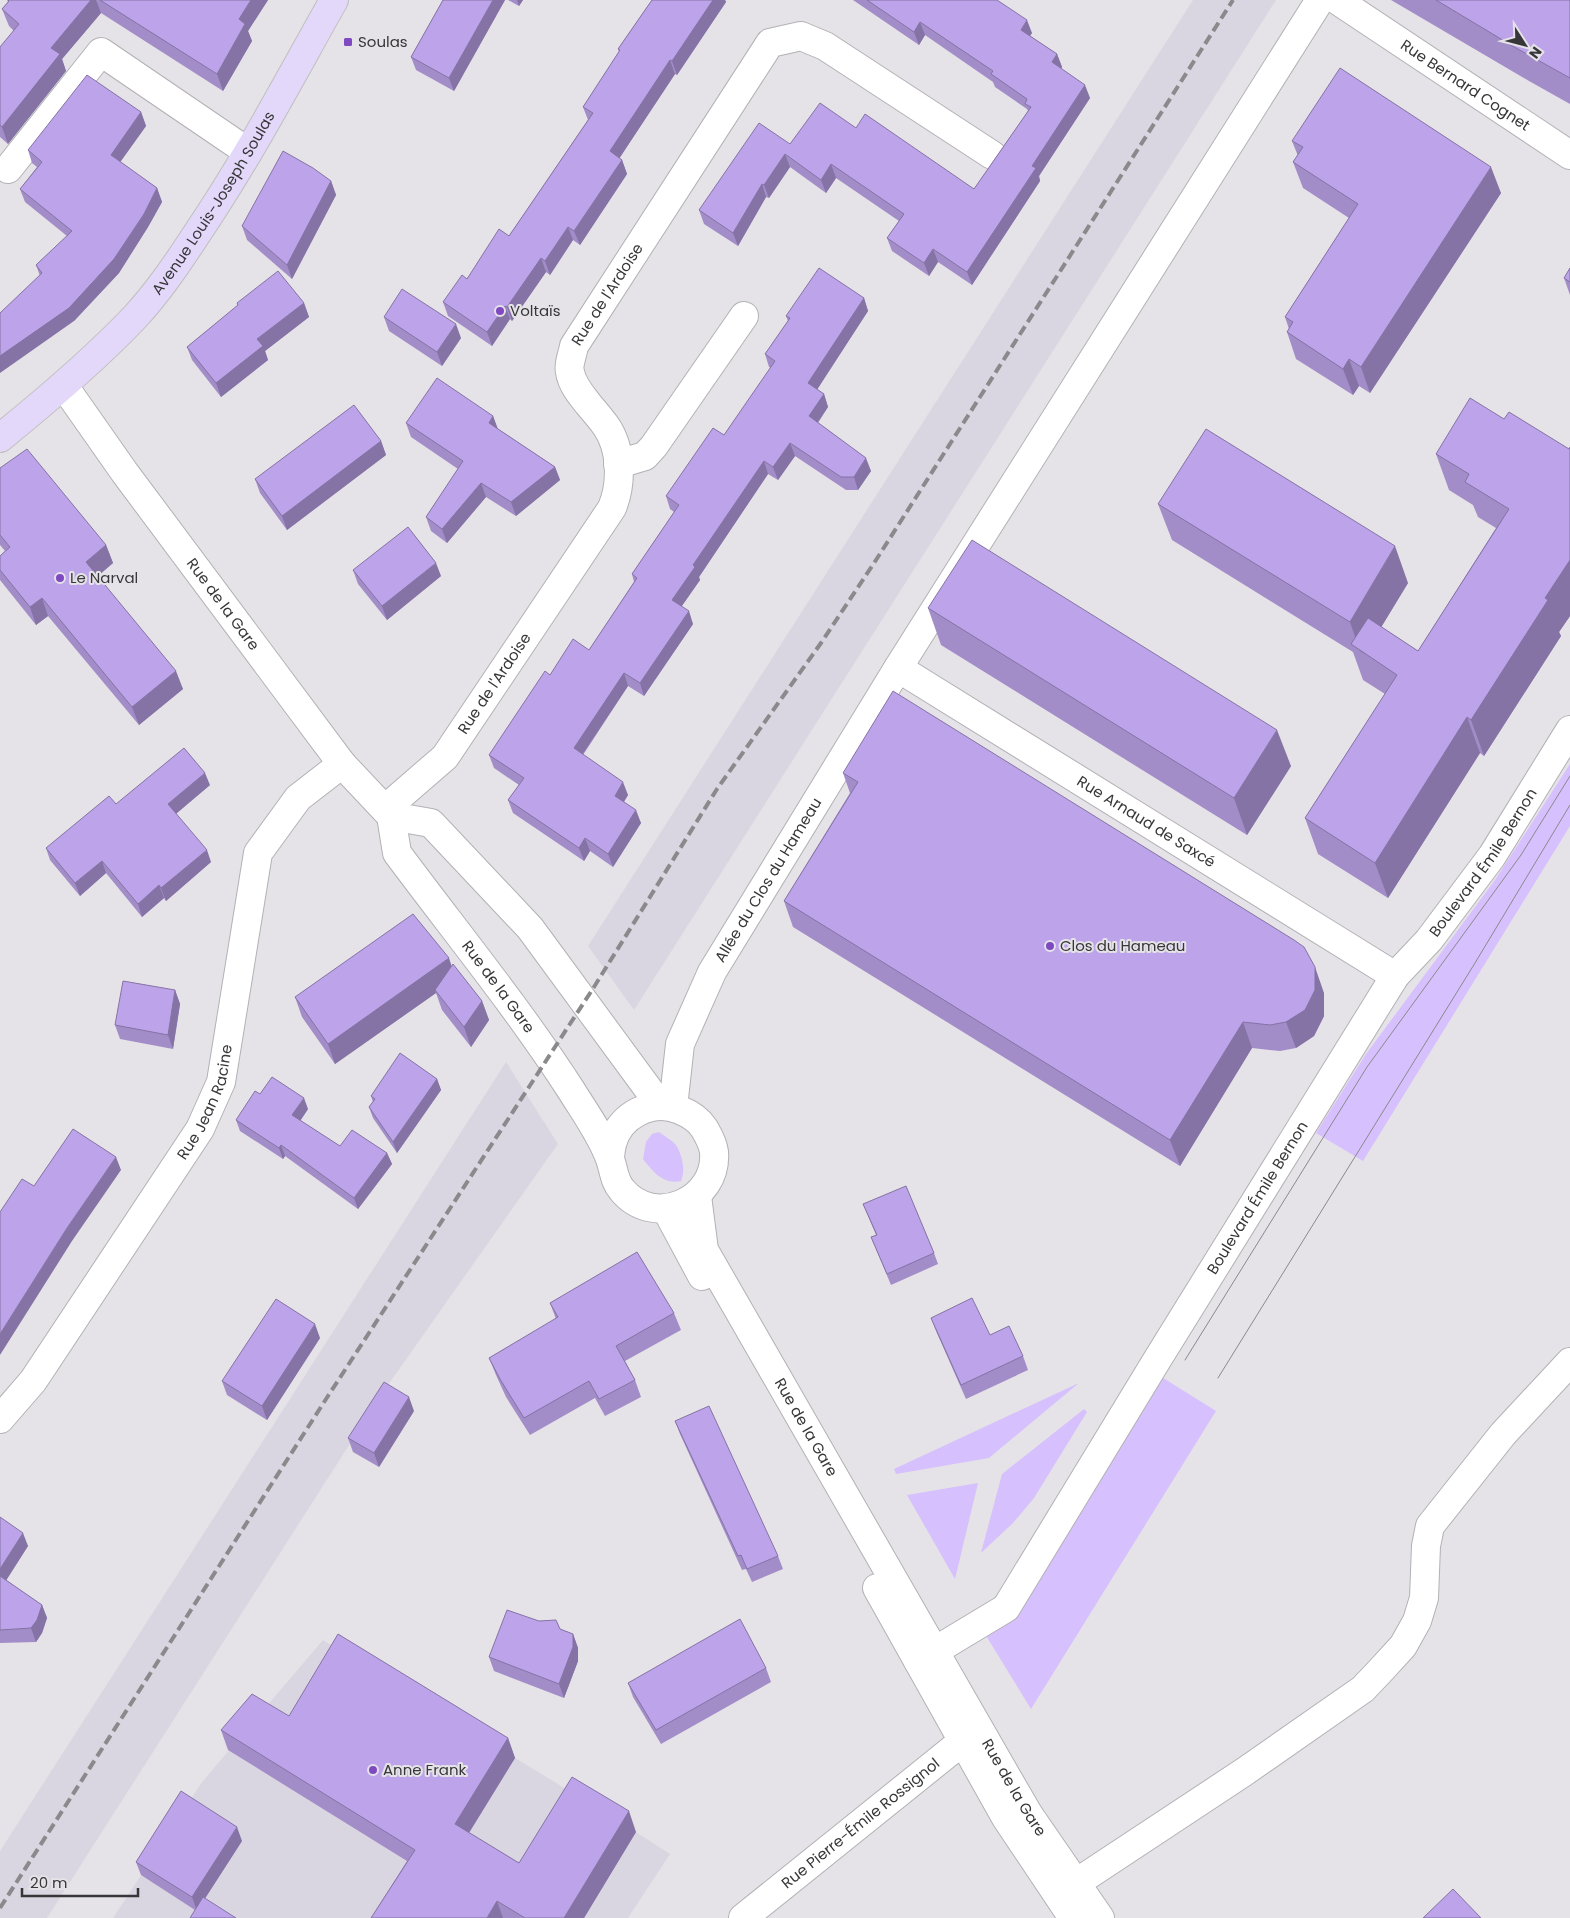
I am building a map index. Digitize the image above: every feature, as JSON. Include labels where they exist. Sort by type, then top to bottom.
[{"type":"main road","name":"Avenue Louis-Joseph Soulas","points":[[0,438],[64,386],[142,308],[179,261],[219,201],[334,0]]},
{"type":"street","name":"Allée du Clos du Hameau","points":[[667,1106],[680,1044],[712,972],[898,668],[1320,0]]},
{"type":"street","name":"Rue Bernard Cognet","points":[[1337,0],[1570,155]]},
{"type":"street","name":"Rue de l'Ardoise","points":[[388,812],[446,757],[612,508],[617,496],[618,464],[614,445],[607,428],[577,390],[569,372],[574,346],[770,43],[801,36],[825,46],[992,155]]},
{"type":"street","points":[[8,169],[101,52],[248,152]]},
{"type":"street","points":[[618,464],[645,456],[654,446],[744,316]]},
{"type":"street","name":"Rue de la Gare","points":[[64,386],[125,473],[342,764],[388,812],[397,853],[549,1057],[591,1123],[610,1159],[613,1175],[622,1190],[634,1201],[649,1208],[666,1209],[927,1656]]},
{"type":"street","name":"Rue Arnaud de Saxcé","points":[[898,668],[1395,976]]},
{"type":"street","name":"Boulevard Émile Bernon","points":[[927,1656],[1006,1608],[1395,976],[1429,940],[1492,856],[1570,730]]},
{"type":"street","name":"Rue Jean Racine","points":[[0,1419],[33,1380],[200,1129],[221,1082],[258,853],[298,798],[342,764]]},
{"type":"street","points":[[388,812],[432,823],[530,928],[667,1106]]},
{"type":"street","points":[[610,1159],[612,1143],[619,1128],[630,1117],[644,1108],[667,1106],[691,1115],[701,1123],[710,1137],[714,1152],[712,1168],[707,1183],[697,1196],[682,1205],[666,1209]]},
{"type":"street","name":"Rue de la Gare","points":[[697,1196],[704,1250],[927,1656],[972,1736],[1100,1918]]},
{"type":"street","points":[[1076,1883],[1244,1772],[1363,1689],[1382,1670],[1403,1646],[1417,1621],[1424,1598],[1426,1546],[1430,1526],[1503,1434],[1570,1362]]},
{"type":"street","name":"Rue de la Gare","points":[[972,1736],[1006,1818],[1073,1918]]},
{"type":"street","name":"Rue Pierre-Émile Rossignol","points":[[743,1918],[972,1736]]},
{"type":"shaded area","points":[[1193,0],[1276,0],[634,1010],[588,946]]},
{"type":"shaded area","points":[[1570,764],[1570,826],[1363,1161],[1316,1133],[1366,1054],[1495,880]]},
{"type":"shaded area","points":[[506,1062],[558,1144],[383,1392],[47,1918],[0,1918],[0,1851]]},
{"type":"shaded area","points":[[659,1132],[672,1141],[678,1149],[683,1167],[681,1181],[675,1182],[664,1179],[655,1173],[643,1159],[646,1142],[652,1134]]},
{"type":"shaded area","points":[[1160,1376],[1216,1411],[1031,1709],[985,1634]]},
{"type":"shaded area","points":[[1079,1383],[989,1458],[896,1474],[894,1469]]},
{"type":"shaded area","points":[[1084,1409],[1087,1412],[1034,1498],[1013,1523],[981,1553],[1002,1474]]},
{"type":"shaded area","points":[[978,1483],[955,1579],[907,1495]]},
{"type":"shaded area","name":"Anne Frank","points":[[323,1640],[670,1854],[628,1918],[113,1918],[202,1782]]},
{"type":"building","points":[[8,0],[91,0],[51,48],[60,54],[2,127],[0,125],[0,47],[19,24],[2,9]]},
{"type":"building","points":[[100,0],[251,0],[239,19],[245,24],[217,74]]},
{"type":"building","points":[[443,0],[493,0],[449,78],[411,57]]},
{"type":"building","points":[[652,0],[713,0],[672,61],[670,60],[610,151],[622,160],[574,231],[568,227],[545,261],[541,258],[487,332],[443,302],[462,275],[467,279],[499,229],[509,236],[593,113],[583,107],[620,50],[618,49]]},
{"type":"building","points":[[867,0],[997,0],[1027,20],[1021,30],[1057,54],[1052,62],[1085,85],[1032,166],[1036,168],[967,272],[933,249],[924,263],[887,238],[904,214],[831,164],[821,180],[785,154],[764,185],[762,184],[733,233],[699,210],[759,123],[790,144],[820,103],[856,128],[865,114],[974,189],[1031,107],[1025,104],[1027,99],[991,74],[993,71],[920,22],[914,32]]},
{"type":"building","points":[[1436,0],[1570,0],[1570,78],[1516,48]]},
{"type":"building","points":[[1340,68],[1491,167],[1361,367],[1349,359],[1343,369],[1287,332],[1293,322],[1285,317],[1358,204],[1293,162],[1303,147],[1292,141]]},
{"type":"building","points":[[87,75],[141,112],[111,155],[157,188],[144,214],[114,259],[69,308],[0,356],[0,313],[42,273],[36,265],[72,231],[20,189],[42,162],[28,150]]},
{"type":"building","points":[[283,151],[331,181],[287,265],[242,226]]},
{"type":"building","points":[[819,268],[864,298],[808,383],[824,394],[809,416],[866,458],[854,477],[841,477],[790,443],[773,467],[764,461],[693,565],[695,567],[672,600],[689,611],[640,683],[624,673],[574,748],[623,782],[615,796],[636,810],[608,854],[585,838],[579,848],[508,800],[524,778],[489,755],[545,671],[550,675],[573,639],[589,650],[637,578],[632,574],[679,505],[666,496],[713,428],[724,435],[775,361],[765,354],[790,318],[786,316]]},
{"type":"building","points":[[1570,268],[1570,282],[1564,278]]},
{"type":"building","points":[[278,271],[304,303],[257,339],[263,346],[216,383],[187,347],[238,305],[237,303]]},
{"type":"building","points":[[402,289],[456,324],[437,352],[384,317]]},
{"type":"building","points":[[437,378],[493,416],[489,423],[555,467],[511,502],[481,483],[442,529],[426,517],[463,461],[406,423]]},
{"type":"building","points":[[1470,398],[1504,419],[1509,412],[1569,449],[1570,447],[1570,560],[1545,598],[1548,600],[1471,720],[1467,717],[1375,863],[1305,818],[1397,675],[1351,644],[1368,618],[1418,651],[1509,509],[1465,482],[1469,474],[1436,454]]},
{"type":"building","points":[[354,405],[381,441],[282,516],[255,479]]},
{"type":"building","points":[[1206,429],[1395,546],[1350,622],[1158,504]]},
{"type":"building","points":[[27,449],[106,545],[86,562],[176,671],[132,707],[42,598],[30,607],[0,570],[0,556],[10,547],[0,535],[0,468]]},
{"type":"building","points":[[408,527],[436,563],[382,606],[353,570]]},
{"type":"building","points":[[972,540],[1277,730],[1234,798],[928,608]]},
{"type":"building","name":"Clos du Hameau","points":[[893,691],[1304,947],[1315,967],[1315,990],[1305,1010],[1286,1022],[1270,1025],[1243,1022],[1170,1140],[784,901],[858,782],[843,773]]},
{"type":"building","points":[[184,748],[205,773],[168,804],[207,850],[161,888],[159,885],[138,904],[102,861],[75,883],[46,848],[109,796],[116,804]]},
{"type":"building","points":[[413,914],[449,958],[328,1044],[295,997]]},
{"type":"building","points":[[453,964],[482,1001],[464,1027],[435,990]]},
{"type":"building","points":[[123,981],[175,990],[168,1035],[115,1025]]},
{"type":"building","points":[[400,1053],[437,1079],[393,1142],[369,1107],[375,1099],[371,1096]]},
{"type":"building","points":[[272,1077],[304,1098],[292,1115],[340,1146],[352,1130],[387,1153],[354,1198],[281,1145],[279,1148],[236,1120],[255,1091],[260,1094]]},
{"type":"building","points":[[73,1129],[116,1157],[67,1228],[0,1334],[0,1212],[22,1179],[34,1186]]},
{"type":"building","points":[[906,1186],[934,1253],[887,1274],[871,1237],[877,1235],[863,1204]]},
{"type":"building","points":[[637,1252],[674,1313],[616,1346],[635,1380],[599,1399],[589,1381],[524,1418],[489,1358],[558,1317],[550,1303]]},
{"type":"building","points":[[972,1298],[990,1335],[1009,1326],[1023,1356],[961,1385],[931,1318]]},
{"type":"building","points":[[276,1299],[315,1324],[262,1406],[222,1381]]},
{"type":"building","points":[[384,1382],[409,1397],[374,1453],[348,1438]]},
{"type":"building","points":[[709,1406],[778,1556],[747,1569],[741,1555],[738,1556],[675,1421]]},
{"type":"building","points":[[0,1517],[23,1533],[0,1569]]},
{"type":"building","points":[[0,1576],[42,1605],[37,1620],[31,1628],[0,1630]]},
{"type":"building","points":[[507,1610],[539,1621],[556,1620],[560,1629],[573,1634],[573,1647],[559,1684],[489,1657]]},
{"type":"building","points":[[740,1619],[766,1668],[656,1730],[628,1683]]},
{"type":"building","points":[[338,1634],[508,1738],[455,1824],[519,1863],[572,1777],[629,1811],[564,1918],[525,1918],[497,1901],[487,1918],[371,1918],[415,1850],[221,1730],[252,1694],[289,1716]]},
{"type":"building","points":[[181,1791],[237,1827],[192,1897],[136,1862]]},
{"type":"building","points":[[1453,1889],[1481,1918],[1423,1918]]},
{"type":"building","points":[[203,1897],[236,1918],[190,1918]]},
{"type":"tram line","points":[[1185,1360],[1367,1067],[1521,855],[1570,776]]},
{"type":"tram line","points":[[1218,1378],[1475,963],[1570,805]]},
{"type":"railway","points":[[0,1908],[328,1396],[594,987],[717,789],[821,643],[876,560],[1233,0]]},
{"type":"place","name":"Soulas","points":[[348,42]]},
{"type":"place","name":"Voltaïs","points":[[500,311]]},
{"type":"place","name":"Le Narval","points":[[60,578]]},
{"type":"place","name":"Clos du Hameau","points":[[1050,946]]},
{"type":"place","name":"Anne Frank","points":[[373,1770]]}]
